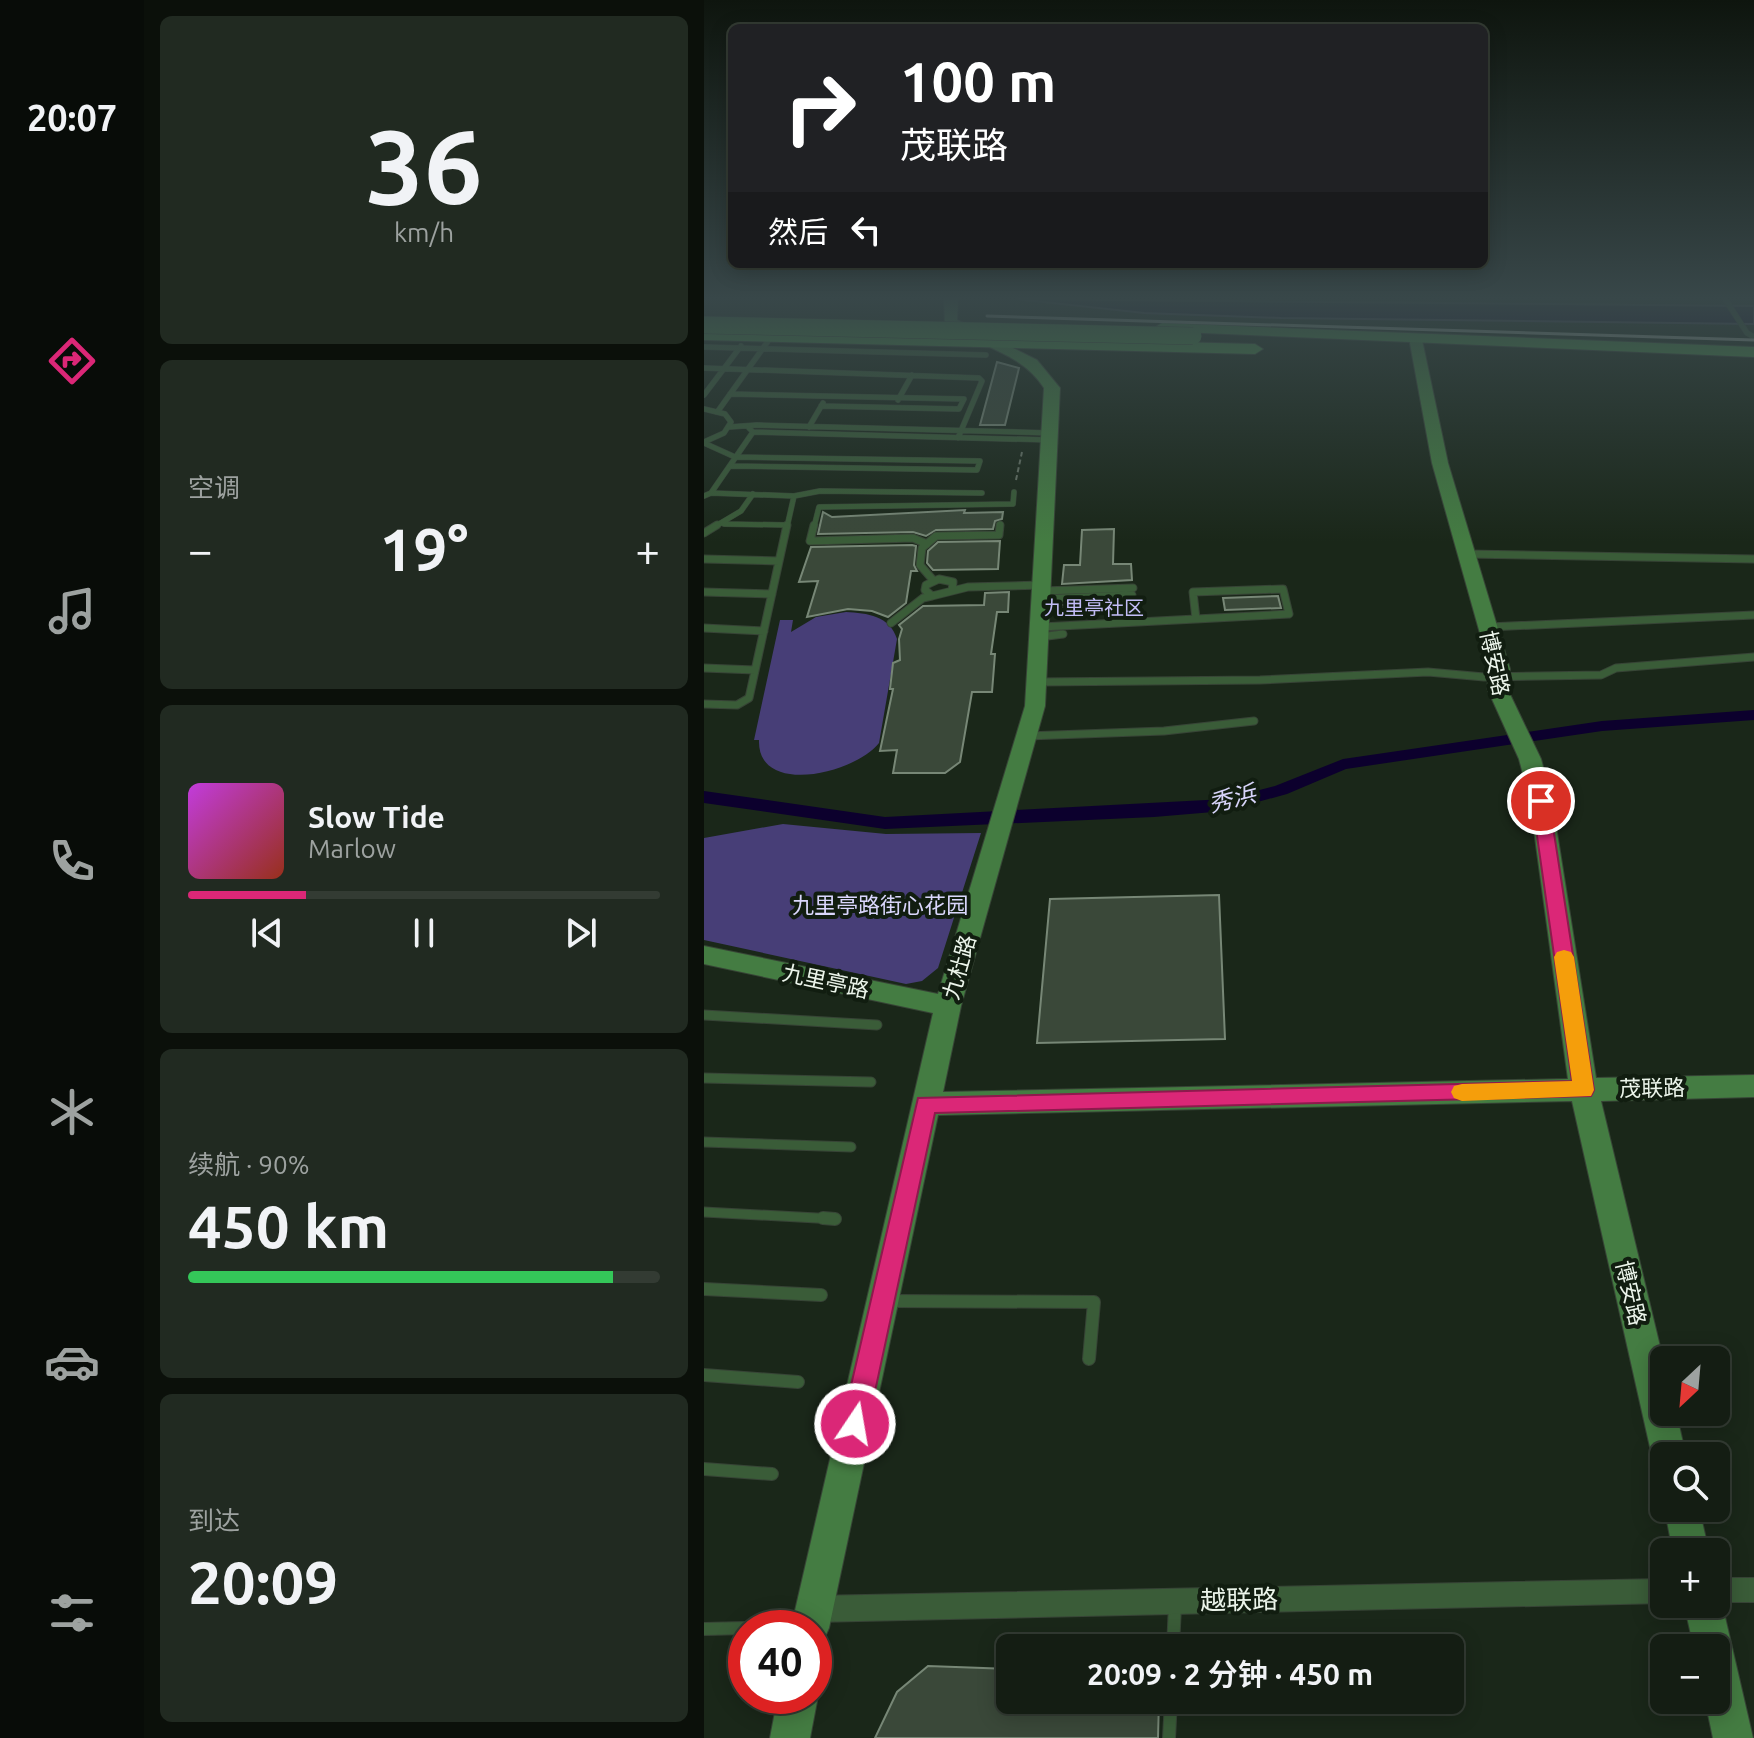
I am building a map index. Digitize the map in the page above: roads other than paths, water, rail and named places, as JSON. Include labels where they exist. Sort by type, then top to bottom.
[{"type":"street","name":"九杜路","points":[[811,1610],[948,1006],[1035,706],[1051,437],[1052,388],[1048,380]]},
{"type":"street","name":"博安路","points":[[1425,380],[1440,463],[1500,669],[1497,688],[1530,759],[1541,801],[1584,1090],[1666,1442]]},
{"type":"street","name":"九里亭路","points":[[704,955],[948,1006]]},
{"type":"street","name":"茂联路","points":[[926,1104],[1754,1086]]},
{"type":"street","points":[[1730,1590],[1754,1590]]},
{"type":"street","name":"越联路","points":[[832,1621],[1175,1601],[1650,1591]]},
{"type":"street","points":[[790,1738],[795,1714]]},
{"type":"street","points":[[1728,1714],[1733,1738]]},
{"type":"lane","points":[[718,411],[740,380]]},
{"type":"lane","points":[[894,407],[909,380]]},
{"type":"lane","points":[[959,434],[981,380]]},
{"type":"lane","points":[[730,394],[964,399],[959,409],[821,406]]},
{"type":"lane","points":[[809,427],[827,396]]},
{"type":"lane","points":[[704,409],[718,411],[729,418],[729,427]]},
{"type":"lane","points":[[708,494],[730,466],[750,430],[757,425],[1024,440],[1051,437]]},
{"type":"lane","points":[[704,443],[729,427],[1051,437]]},
{"type":"lane","points":[[704,443],[735,457],[980,461],[977,470],[730,466]]},
{"type":"lane","points":[[708,494],[794,496],[820,491],[982,493]]},
{"type":"lane","points":[[927,544],[913,538],[810,541],[819,507],[1013,504],[1014,492]]},
{"type":"lane","points":[[704,533],[724,524],[741,511],[753,494]]},
{"type":"lane","points":[[704,704],[746,703],[794,496]]},
{"type":"lane","points":[[724,524],[787,525]]},
{"type":"lane","points":[[933,580],[920,565],[922,548],[936,536],[999,535],[1000,524]]},
{"type":"lane","points":[[1467,554],[1754,559]]},
{"type":"lane","points":[[704,559],[779,561]]},
{"type":"lane","points":[[932,596],[925,590],[926,585],[933,580],[946,579],[1042,589]]},
{"type":"lane","points":[[952,591],[953,582]]},
{"type":"lane","points":[[891,623],[923,598],[968,587],[1132,591]]},
{"type":"lane","points":[[1040,632],[1289,614],[1283,589],[1233,589],[1193,592],[1196,619]]},
{"type":"lane","points":[[704,592],[772,594]]},
{"type":"lane","points":[[1488,627],[1754,615]]},
{"type":"lane","points":[[704,628],[764,631]]},
{"type":"lane","points":[[1040,632],[1063,634]]},
{"type":"lane","points":[[1037,682],[1260,680],[1428,672],[1499,677],[1601,675],[1616,668],[1754,657]]},
{"type":"lane","points":[[704,668],[755,670]]},
{"type":"lane","points":[[1027,736],[1164,731],[1254,721]]},
{"type":"lane","points":[[704,1015],[877,1025]]},
{"type":"lane","points":[[704,1078],[871,1082]]},
{"type":"lane","points":[[704,1142],[851,1147]]},
{"type":"lane","points":[[704,1212],[835,1219]]},
{"type":"lane","points":[[704,1289],[821,1295]]},
{"type":"lane","points":[[882,1301],[1094,1302],[1089,1359]]},
{"type":"lane","points":[[704,1375],[798,1382]]},
{"type":"lane","points":[[704,1469],[772,1474]]},
{"type":"lane","points":[[1174,1634],[1175,1601]]},
{"type":"lane","points":[[704,1629],[728,1628]]},
{"type":"lane","points":[[1169,1738],[1170,1714]]},
{"type":"waterway","name":"秀浜","points":[[704,797],[885,823],[1154,811],[1225,805],[1281,790],[1343,764],[1602,726],[1754,715]]},
{"type":"district","name":"九里亭社区","points":[[1094,608]]},
{"type":"park label","name":"九里亭路街心花园","points":[[880,905]]}]
